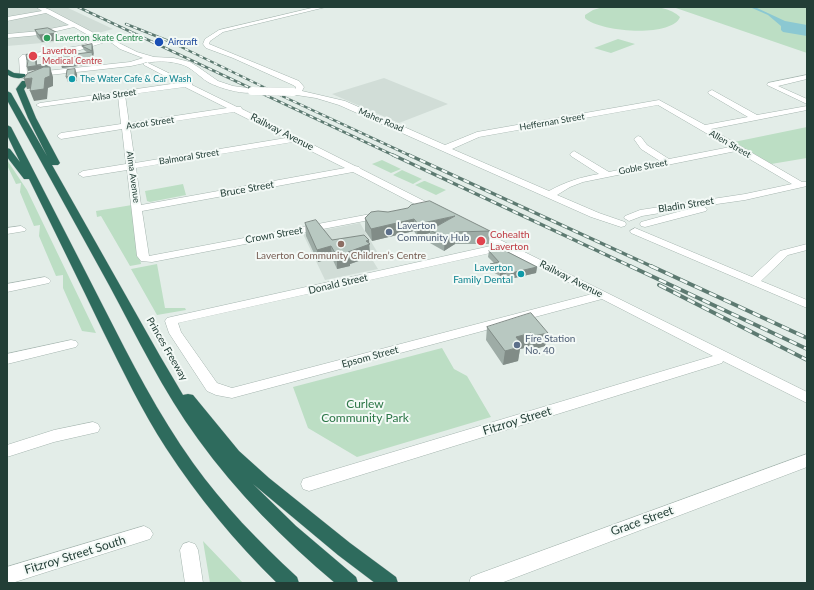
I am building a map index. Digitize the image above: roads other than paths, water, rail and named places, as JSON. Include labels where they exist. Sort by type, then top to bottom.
[{"type":"highway","points":[[7,71],[11,75],[23,80],[20,89],[26,105],[49,150],[88,237]]},
{"type":"highway","name":"Princes Freeway","points":[[7,93],[151,351],[202,434],[247,488],[283,526],[349,583]]},
{"type":"highway","points":[[7,126],[139,389],[173,449],[233,526],[290,583]]},
{"type":"highway","points":[[7,151],[40,194]]},
{"type":"highway","points":[[151,351],[204,421],[263,484],[344,549],[390,583]]},
{"type":"street","points":[[40,7],[90,33],[98,40],[148,61]]},
{"type":"street","points":[[234,56],[207,47],[206,43],[210,37],[220,32],[323,7]]},
{"type":"street","points":[[7,19],[48,11]]},
{"type":"street","points":[[7,36],[40,33],[75,25]]},
{"type":"street","points":[[240,27],[226,32],[214,42],[214,46],[289,80],[295,85],[293,92]]},
{"type":"street","points":[[90,33],[109,37],[111,41],[142,56],[148,61]]},
{"type":"street","points":[[109,37],[98,40],[89,45],[26,55],[22,58],[24,74],[23,80],[148,61]]},
{"type":"street","points":[[210,37],[218,38]]},
{"type":"street","name":"Maher Road","points":[[148,61],[187,64],[195,68],[207,79],[217,84],[232,88],[252,91],[293,92],[337,101],[551,194],[595,215],[625,220],[627,228],[642,227]]},
{"type":"street","name":"Railway Avenue","points":[[148,61],[164,72],[446,215]]},
{"type":"street","points":[[807,77],[770,84],[807,102]]},
{"type":"street","name":"Ailsa Street","points":[[40,105],[189,84]]},
{"type":"street","points":[[712,92],[756,118]]},
{"type":"street","name":"Alma Avenue","points":[[121,94],[138,209],[143,256],[145,259]]},
{"type":"street","name":"Heffernan Street","points":[[446,148],[477,135],[659,102]]},
{"type":"street","name":"Allen Street","points":[[659,102],[737,148],[804,184]]},
{"type":"street","points":[[703,128],[807,108]]},
{"type":"street","name":"Ascot Street","points":[[61,136],[238,110]]},
{"type":"street","name":"Balmoral Street","points":[[83,174],[296,139]]},
{"type":"street","points":[[638,139],[644,147],[667,162]]},
{"type":"street","name":"Goble Street","points":[[551,194],[567,185],[606,174],[737,148]]},
{"type":"street","points":[[574,154],[606,174]]},
{"type":"street","name":"Bruce Street","points":[[138,209],[356,169]]},
{"type":"street","name":"Bladin Street","points":[[642,227],[745,197],[804,184]]},
{"type":"street","name":"Bladin Street","points":[[625,220],[640,212],[745,197]]},
{"type":"street","points":[[411,208],[425,205]]},
{"type":"street","name":"Crown Street","points":[[145,259],[152,259],[390,213]]},
{"type":"street","name":"Railway Avenue","points":[[466,226],[807,398]]},
{"type":"street","points":[[642,227],[661,243],[807,304]]},
{"type":"street","points":[[7,231],[21,229]]},
{"type":"street","name":"Donald Street","points":[[171,322],[506,246]]},
{"type":"street","points":[[754,281],[784,253],[807,247]]},
{"type":"street","points":[[7,288],[45,281]]},
{"type":"street","name":"Epsom Street","points":[[171,322],[176,333],[212,387],[221,392],[232,394],[604,295]]},
{"type":"street","points":[[7,359],[71,344]]},
{"type":"street","name":"Fitzroy Street","points":[[310,484],[717,360],[722,354]]},
{"type":"street","points":[[7,451],[54,436],[93,428]]},
{"type":"street","name":"Grace Street","points":[[478,583],[807,460]]},
{"type":"street","name":"Fitzroy Street South","points":[[7,576],[144,534]]},
{"type":"street","points":[[189,550],[194,583]]},
{"type":"water","points":[[752,8],[757,8],[785,21],[807,25],[807,36],[783,32],[781,30],[781,26],[768,15]]},
{"type":"railway","points":[[78,7],[395,156]]},
{"type":"railway","points":[[126,24],[171,42],[411,156]]},
{"type":"railway","points":[[393,155],[632,267]]},
{"type":"railway","points":[[409,155],[653,267]]},
{"type":"railway","points":[[630,266],[807,349]]},
{"type":"railway","points":[[651,266],[807,338]]},
{"type":"railway","points":[[659,285],[807,360]]},
{"type":"place","name":"Laverton Skate Centre","points":[[47,38]]},
{"type":"place","name":"Aircraft","points":[[159,42]]},
{"type":"place","name":"Laverton Medical Centre","points":[[33,56]]},
{"type":"place","name":"The Water Cafe & Car Wash","points":[[72,79]]},
{"type":"place","name":"Laverton Community Hub","points":[[389,232]]},
{"type":"place","name":"Cohealth Laverton","points":[[481,241]]},
{"type":"place","name":"Laverton Community Children’s Centre","points":[[341,244]]},
{"type":"place","name":"Laverton Family Dental","points":[[521,274]]},
{"type":"place","name":"Fire Station No. 40","points":[[517,345]]},
{"type":"park label","name":"Curlew Community Park","points":[[365,411]]}]
